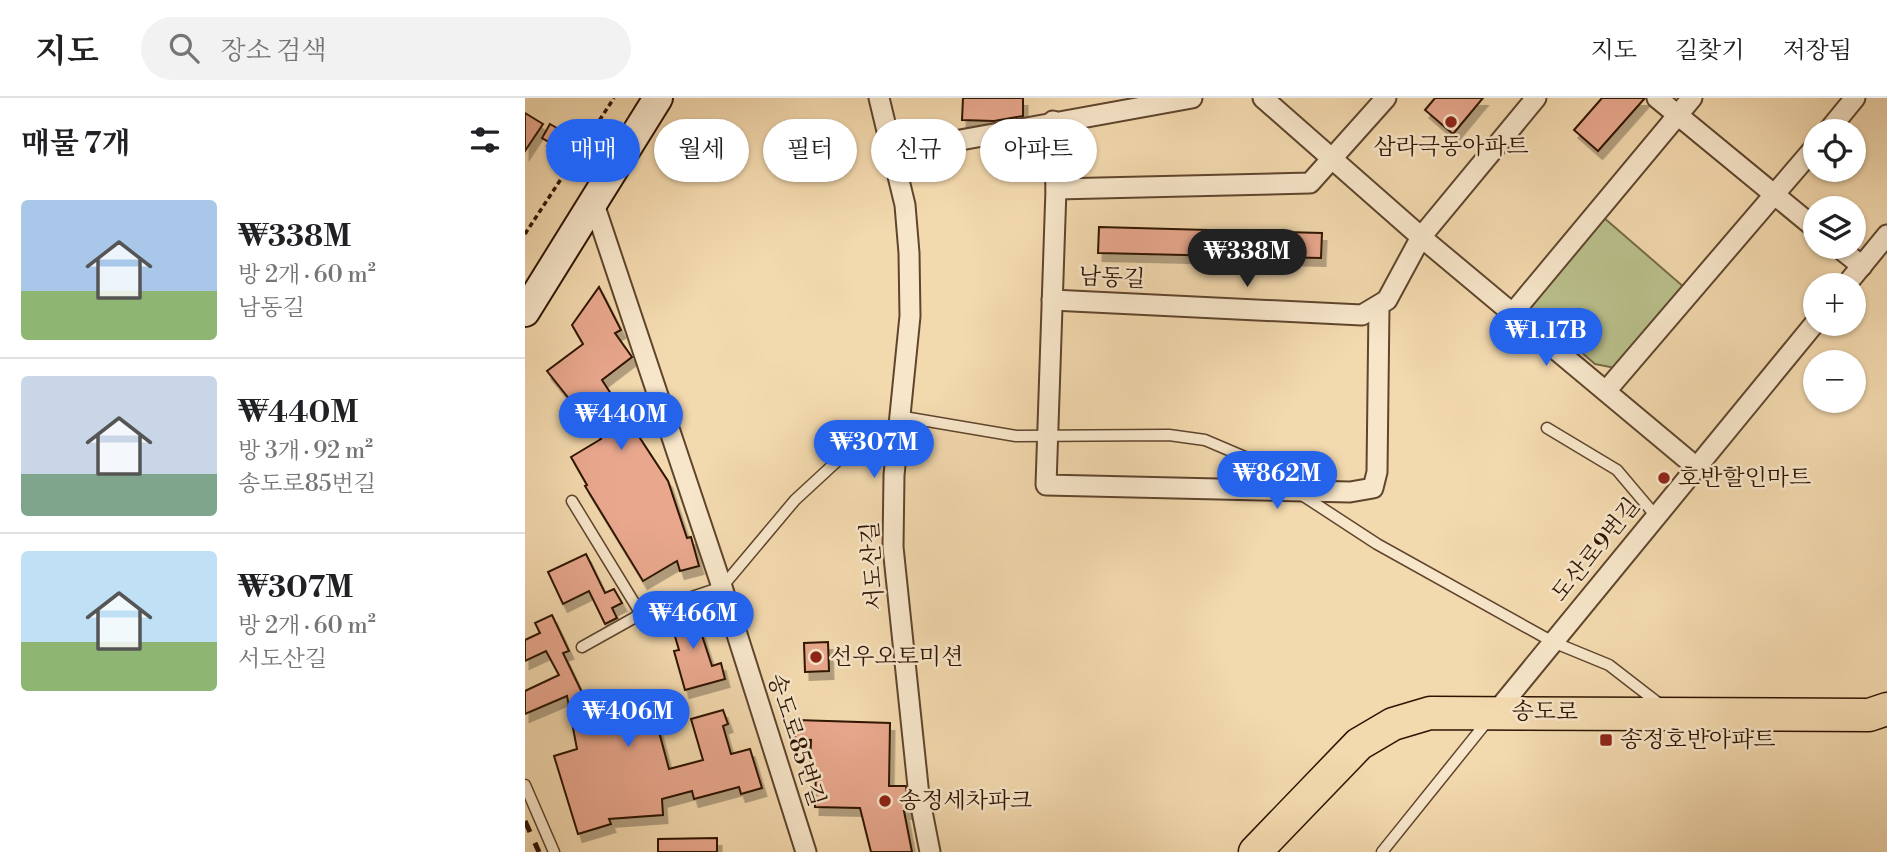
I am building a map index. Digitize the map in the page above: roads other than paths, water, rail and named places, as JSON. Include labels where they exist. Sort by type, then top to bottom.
[{"type":"main road","points":[[525,312],[658,98]]},
{"type":"main road","name":"송도로","points":[[1255,852],[1359,744],[1393,724],[1430,713],[1884,715]]},
{"type":"street","name":"서도산길","points":[[879,98],[885,119]]},
{"type":"street","points":[[1065,119],[1192,98]]},
{"type":"street","points":[[1263,98],[1421,237],[1695,466]]},
{"type":"street","points":[[1056,189],[1310,183],[1386,98]]},
{"type":"street","points":[[1056,182],[1046,485],[1350,492],[1373,488],[1377,472],[1379,306],[1399,280],[1421,237],[1536,98]]},
{"type":"street","points":[[1657,98],[1803,219]]},
{"type":"street","points":[[1512,314],[1692,98]]},
{"type":"street","points":[[1838,119],[1855,98]]},
{"type":"street","points":[[1605,391],[1803,161]]},
{"type":"street","name":"서도산길","points":[[900,182],[909,253],[910,316],[898,416],[894,547],[919,796],[930,852]]},
{"type":"street","name":"송도로85번길","points":[[594,204],[722,587],[806,852]]},
{"type":"street","points":[[1856,273],[1887,235]]},
{"type":"street","points":[[1853,259],[1862,266]]},
{"type":"street","name":"남동길","points":[[1052,300],[1362,315],[1379,306]]},
{"type":"street","name":"도산로9번길","points":[[1496,712],[1804,336]]},
{"type":"lane","points":[[582,647],[641,614],[722,587],[795,500],[847,452],[889,433],[898,416],[1016,436],[1046,438],[1169,435],[1205,440],[1252,460],[1377,544],[1553,642],[1609,665],[1670,713]]},
{"type":"lane","points":[[1547,428],[1616,470],[1655,515]]},
{"type":"lane","points":[[572,501],[641,614]]},
{"type":"lane","points":[[1381,852],[1496,712]]},
{"type":"lane","points":[[525,785],[554,852]]},
{"type":"railway","points":[[525,821],[539,852]]},
{"type":"place","name":"삼라극동아파트","points":[[1451,122]]},
{"type":"place","name":"호반할인마트","points":[[1664,478]]},
{"type":"place","name":"선우오토미션","points":[[816,657]]},
{"type":"place","name":"송정호반아파트","points":[[1606,740]]},
{"type":"place","name":"송정세차파크","points":[[885,801]]}]
